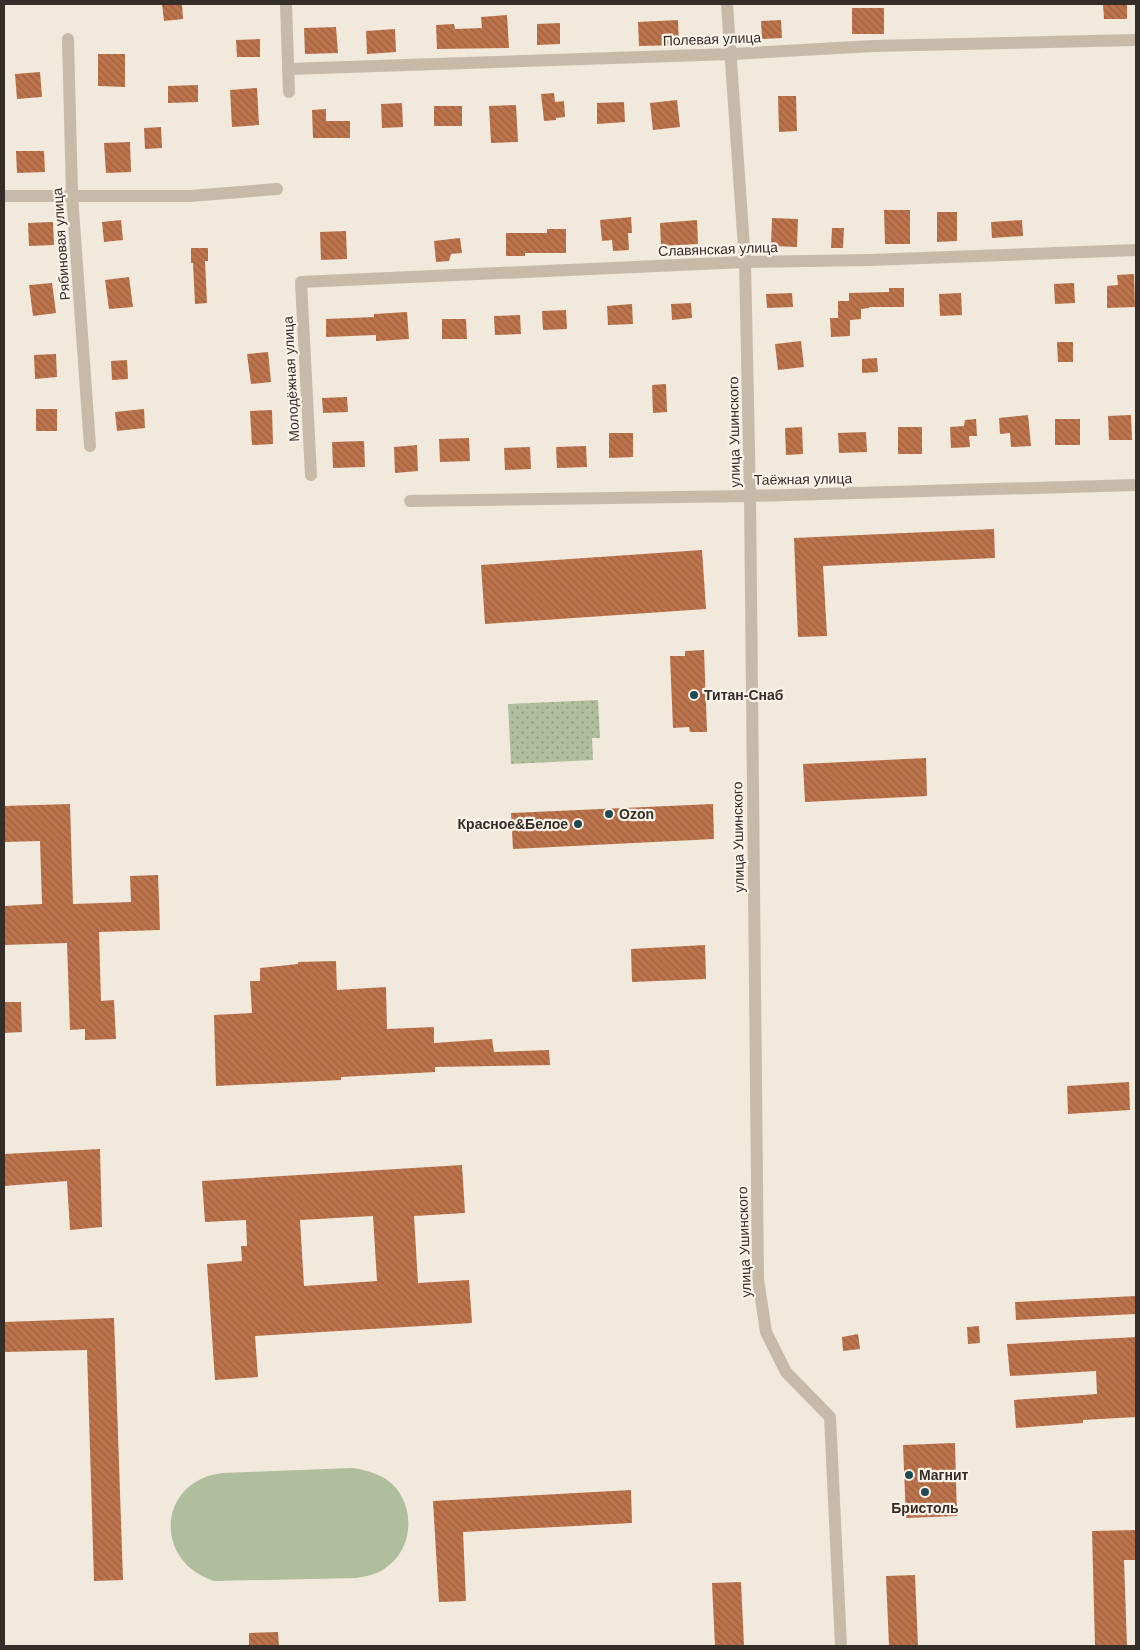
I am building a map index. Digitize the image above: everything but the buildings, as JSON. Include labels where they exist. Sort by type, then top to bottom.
[{"type":"street","points":[[286,4],[289,92]]},
{"type":"street","name":"улица Ушинского","points":[[727,4],[746,262],[758,1279],[766,1332],[786,1372],[830,1417],[840,1646]]},
{"type":"street","name":"Рябиновая улица","points":[[68,39],[72,195],[90,446]]},
{"type":"street","name":"Полевая улица","points":[[288,69],[732,54],[873,46],[1136,40]]},
{"type":"street","points":[[4,196],[190,196],[277,189]]},
{"type":"street","name":"Славянская улица","points":[[301,282],[746,262],[869,260],[1136,250]]},
{"type":"street","name":"Молодёжная улица","points":[[301,282],[311,475]]},
{"type":"street","name":"Таёжная улица","points":[[410,501],[750,496],[1136,486]]},
{"type":"green space","points":[[598,700],[600,738],[592,738],[593,760],[511,764],[508,704]]},
{"type":"green space","points":[[353,1468],[370,1472],[386,1479],[396,1488],[407,1510],[407,1535],[404,1546],[397,1557],[385,1569],[377,1573],[356,1578],[214,1581],[194,1571],[180,1557],[172,1540],[171,1522],[175,1505],[185,1490],[201,1479],[223,1473]]},
{"type":"place","name":"Титан-Снаб","points":[[694,695]]},
{"type":"place","name":"Ozon","points":[[609,814]]},
{"type":"place","name":"Красное&Белое","points":[[578,824]]},
{"type":"place","name":"Магнит","points":[[909,1475]]},
{"type":"place","name":"Бристоль","points":[[925,1492]]}]
